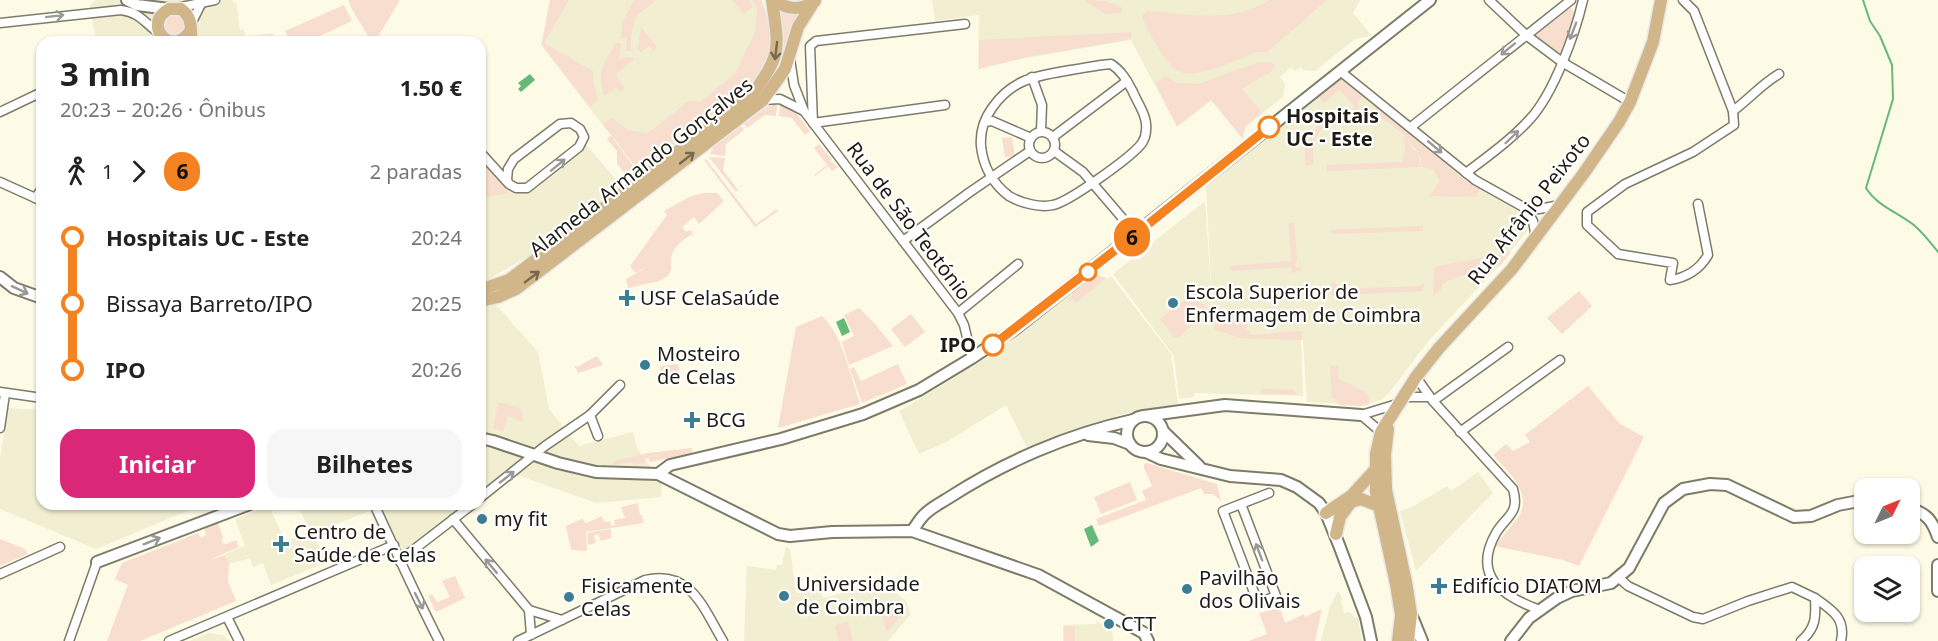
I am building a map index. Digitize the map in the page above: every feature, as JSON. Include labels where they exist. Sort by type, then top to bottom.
[{"type":"main road","points":[[773,0],[786,7],[795,8],[814,1]]},
{"type":"main road","name":"Alameda Armando Gonçalves","points":[[486,288],[509,280],[752,95],[773,64],[778,51],[773,0]]},
{"type":"main road","name":"Rua Afrânio Peixoto","points":[[1398,641],[1401,615],[1376,492],[1376,454],[1381,432],[1399,400],[1438,348],[1512,269],[1599,151],[1630,102],[1653,42],[1661,0]]},
{"type":"main road","name":"Alameda Armando Gonçalves","points":[[486,300],[516,289],[763,100],[779,81],[790,58],[798,27],[814,1]]},
{"type":"main road","points":[[161,36],[158,27],[160,16],[172,8],[186,13],[191,32]]},
{"type":"main road","name":"Rua Afrânio Peixoto","points":[[1389,420],[1385,455],[1386,490],[1411,614],[1408,641]]},
{"type":"main road","points":[[1326,513],[1352,496],[1375,470]]},
{"type":"main road","points":[[1336,534],[1340,517],[1351,502],[1361,499],[1379,506]]},
{"type":"street","points":[[0,23],[133,6],[172,8],[215,0]]},
{"type":"street","points":[[658,474],[670,465],[781,439],[863,414],[919,390],[972,358],[1015,329],[1430,0]]},
{"type":"street","points":[[1490,0],[1526,35],[1562,62],[1630,102]]},
{"type":"street","points":[[1411,127],[1571,0]]},
{"type":"street","points":[[1466,173],[1507,142],[1532,117],[1549,90],[1562,62],[1583,0]]},
{"type":"street","points":[[1683,0],[1694,11],[1733,111],[1734,124],[1693,152],[1625,184],[1587,212],[1587,225],[1618,254],[1673,263],[1670,280],[1676,279],[1696,270],[1708,255],[1698,204]]},
{"type":"street","points":[[191,32],[202,1]]},
{"type":"street","points":[[133,6],[160,36]]},
{"type":"street","points":[[945,105],[813,123],[810,46],[816,41],[965,24]]},
{"type":"street","points":[[790,58],[794,85],[804,111]]},
{"type":"street","points":[[1111,64],[1119,69],[1127,81],[1143,113],[1147,129],[1145,136],[1141,145],[1094,182],[1062,202],[1050,206],[1033,205],[1016,200],[991,177],[982,158],[981,143],[985,122],[1000,96],[1016,84],[1032,77],[1111,64]]},
{"type":"street","points":[[1340,71],[1466,173],[1525,208],[1533,220],[1536,238]]},
{"type":"street","points":[[1733,111],[1760,90],[1766,82],[1779,74]]},
{"type":"street","points":[[1032,77],[1042,105],[1041,131]]},
{"type":"street","points":[[1053,137],[1127,81]]},
{"type":"street","points":[[0,112],[36,95]]},
{"type":"street","points":[[763,100],[780,99],[804,111]]},
{"type":"street","name":"Rua de São Teotónio","points":[[804,111],[958,313],[964,325],[972,358]]},
{"type":"street","points":[[985,122],[992,121],[1031,138]]},
{"type":"street","points":[[486,157],[509,184],[521,189],[531,186],[579,147],[584,137],[580,129],[571,123],[560,124],[514,159],[508,169],[509,184]]},
{"type":"street","points":[[1041,131],[1048,132],[1053,137],[1055,146],[1050,155],[1039,158],[1030,151],[1031,138],[1041,131]]},
{"type":"street","points":[[903,241],[1030,151]]},
{"type":"street","points":[[1054,151],[1068,159],[1094,182],[1136,234]]},
{"type":"street","points":[[486,155],[500,161],[514,159]]},
{"type":"street","points":[[0,182],[36,199]]},
{"type":"street","points":[[1525,208],[1539,209],[1560,205]]},
{"type":"street","points":[[958,313],[1018,264]]},
{"type":"street","points":[[0,277],[16,289],[36,296]]},
{"type":"street","points":[[912,531],[921,517],[968,486],[1042,450],[1085,434],[1144,416],[1226,405],[1361,415],[1399,400],[1431,399],[1508,347]]},
{"type":"street","points":[[1460,432],[1560,360]]},
{"type":"street","points":[[1416,377],[1431,399],[1513,489],[1516,500],[1513,514],[1497,532],[1490,549],[1488,566],[1496,587],[1516,601],[1540,610]]},
{"type":"street","points":[[486,493],[590,415],[620,385]]},
{"type":"street","points":[[0,428],[3,393],[36,397]]},
{"type":"street","points":[[1146,452],[1161,443],[1162,429],[1179,410]]},
{"type":"street","points":[[590,415],[598,436]]},
{"type":"street","points":[[1361,415],[1381,432]]},
{"type":"street","points":[[1144,416],[1154,418],[1185,454],[1202,468]]},
{"type":"street","points":[[1130,444],[1128,429],[1133,420]]},
{"type":"street","points":[[1085,434],[1114,438],[1161,459],[1230,476],[1281,480],[1308,493],[1326,513],[1336,534],[1366,617],[1371,641]]},
{"type":"street","points":[[486,439],[596,472],[658,474],[778,534],[789,536],[832,532],[912,531],[1038,575],[1144,633],[1148,641]]},
{"type":"street","points":[[1511,641],[1529,618],[1557,598],[1572,591],[1611,583],[1629,568],[1664,503],[1683,489],[1710,484],[1727,484],[1794,517],[1811,516],[1838,505],[1854,502]]},
{"type":"street","points":[[1240,504],[1276,596],[1258,603],[1223,511],[1240,504],[1269,493]]},
{"type":"street","points":[[69,641],[97,562],[234,510]]},
{"type":"street","points":[[377,510],[399,561],[439,641]]},
{"type":"street","points":[[399,561],[465,510]]},
{"type":"street","points":[[1920,512],[1933,522],[1938,537]]},
{"type":"street","points":[[453,519],[529,610],[562,620]]},
{"type":"street","points":[[169,641],[393,544]]},
{"type":"street","points":[[0,574],[60,547]]},
{"type":"street","points":[[1938,565],[1938,591]]},
{"type":"street","points":[[1618,577],[1628,586],[1693,617],[1703,619],[1792,587],[1815,598],[1841,621],[1841,641]]},
{"type":"street","points":[[518,641],[645,580],[668,578],[679,581],[693,594],[723,641]]},
{"type":"street","points":[[1801,641],[1814,628],[1815,598]]},
{"type":"street","points":[[529,610],[531,635]]},
{"type":"street","points":[[1411,614],[1422,641]]},
{"type":"street","points":[[227,616],[239,641]]},
{"type":"shaded area","points":[[95,0],[232,0],[237,5],[240,30],[244,30],[245,36],[95,36],[90,5]]},
{"type":"shaded area","points":[[348,0],[400,0],[379,36],[367,36]]},
{"type":"shaded area","points":[[550,0],[762,0],[770,51],[762,70],[752,85],[639,172],[541,45]]},
{"type":"shaded area","points":[[550,0],[569,0],[544,43],[593,71],[598,100],[590,107],[542,45]]},
{"type":"shaded area","points":[[634,0],[656,0],[636,16],[631,36],[631,51],[626,51],[627,38],[621,38],[623,21]]},
{"type":"shaded area","points":[[732,0],[748,0],[753,7],[744,14]]},
{"type":"shaded area","points":[[752,0],[761,0],[770,32],[768,56],[759,73],[751,85],[639,171],[603,124],[612,118],[628,130],[648,133],[689,101],[700,102],[735,74],[755,32],[757,9]]},
{"type":"shaded area","points":[[932,0],[1360,0],[1353,13],[1372,36],[1355,39],[1315,71],[1303,70],[1301,67],[1295,71],[1291,67],[1280,77],[1285,84],[1283,97],[1246,126],[1243,139],[1212,100],[1177,127],[1131,40],[1026,58],[978,69],[979,15],[935,21]]},
{"type":"shaded area","points":[[1084,0],[1113,3],[1122,8],[1121,13],[1105,14]]},
{"type":"shaded area","points":[[1270,0],[1327,0],[1267,52],[1258,52],[1198,73],[1181,72],[1170,64],[1154,41],[1143,19],[1143,14],[1149,11],[1211,16],[1227,15],[1242,12]]},
{"type":"shaded area","points":[[344,5],[352,21],[320,36],[287,36],[285,31]]},
{"type":"shaded area","points":[[1567,7],[1575,14],[1561,52],[1558,53],[1535,37],[1534,33]]},
{"type":"shaded area","points":[[777,9],[787,13],[801,13],[796,24],[792,23],[782,49]]},
{"type":"shaded area","points":[[176,14],[186,21],[187,25],[180,35],[176,36],[166,29],[165,25],[172,15]]},
{"type":"shaded area","points":[[641,27],[657,47],[653,50],[649,46],[641,52],[638,49]]},
{"type":"shaded area","points":[[1131,32],[1131,39],[1026,57],[979,69],[979,40]]},
{"type":"shaded area","points":[[272,33],[274,36],[252,36]]},
{"type":"shaded area","points":[[616,43],[621,43],[619,59],[632,57],[634,59],[615,75],[625,88],[620,92],[616,87],[604,96],[601,80],[602,68]]},
{"type":"shaded area","points":[[1259,62],[1270,62],[1276,65],[1269,74],[1242,89],[1262,113],[1246,126],[1242,138],[1211,100],[1177,126],[1155,83],[1166,76],[1178,83],[1198,84]]},
{"type":"shaded area","points":[[530,74],[535,80],[521,92],[518,89],[521,86],[518,83]]},
{"type":"shaded area","points":[[1342,77],[1467,182],[1525,215],[1528,218],[1528,230],[1498,267],[1430,339],[1389,393],[1381,400],[1362,405],[1307,402],[1303,340],[1301,340],[1303,396],[1195,393],[1194,397],[1179,399],[1174,356],[1113,274],[1205,201],[1213,316],[1206,187]]},
{"type":"shaded area","points":[[1342,78],[1363,96],[1358,101],[1359,111],[1338,125],[1326,127],[1326,124],[1337,122],[1355,107],[1340,90],[1324,103],[1319,96]]},
{"type":"shaded area","points":[[772,105],[777,105],[776,116],[765,115],[747,128],[744,124]]},
{"type":"shaded area","points":[[780,105],[794,111],[810,131],[805,135],[792,118],[779,116]]},
{"type":"shaded area","points":[[1377,107],[1467,182],[1480,189],[1476,197],[1430,196],[1440,181],[1433,169],[1422,167],[1416,148],[1408,139],[1413,150],[1417,152],[1421,167],[1327,171],[1327,165],[1402,162],[1405,151],[1404,135],[1376,113]]},
{"type":"shaded area","points":[[1323,124],[1324,127],[1317,135],[1314,144],[1314,164],[1307,166],[1305,146],[1319,125]]},
{"type":"shaded area","points":[[741,126],[744,130],[726,144],[725,156],[710,154],[714,146]]},
{"type":"shaded area","points":[[611,136],[638,172],[629,179],[617,164],[617,151],[607,139]]},
{"type":"shaded area","points":[[1012,137],[1015,156],[1005,157],[1002,138]]},
{"type":"shaded area","points":[[819,144],[832,160],[830,161],[838,167],[832,171],[828,166],[815,176],[827,165],[814,148]]},
{"type":"shaded area","points":[[586,145],[622,186],[566,235],[486,281],[486,164],[510,190],[522,194],[529,191]]},
{"type":"shaded area","points":[[709,157],[725,158],[723,170],[738,190],[736,192]]},
{"type":"shaded area","points":[[706,159],[756,224],[777,209],[778,211],[755,227],[704,160]]},
{"type":"shaded area","points":[[486,165],[509,193],[486,197]]},
{"type":"shaded area","points":[[703,193],[717,193],[724,201],[699,224],[694,217],[682,227],[686,232],[690,230],[693,234],[675,248],[668,276],[659,281],[628,288],[626,279],[649,266],[635,273],[630,266],[667,215],[664,211],[689,197]]},
{"type":"shaded area","points":[[1289,223],[1294,223],[1297,260],[1295,265],[1297,268],[1302,266],[1300,271],[1292,273],[1291,267],[1230,271],[1230,266],[1291,261]]},
{"type":"shaded area","points":[[1423,226],[1423,231],[1333,234],[1330,230]]},
{"type":"shaded area","points":[[1511,252],[1499,267],[1486,263],[1465,275],[1447,281],[1433,296],[1434,267]]},
{"type":"shaded area","points":[[1094,274],[1106,278],[1076,303],[1073,299],[1070,301],[1068,299],[1072,296],[1072,292]]},
{"type":"shaded area","points":[[1094,275],[1107,279],[1111,276],[1171,354],[1178,404],[1124,414],[1083,426],[1027,448],[1006,405],[948,441],[919,454],[899,411],[1002,348]]},
{"type":"shaded area","points":[[1334,282],[1340,289],[1418,286],[1424,283],[1423,291],[1340,295],[1337,298],[1330,294],[1329,287]]},
{"type":"shaded area","points":[[1579,291],[1592,306],[1562,334],[1547,318]]},
{"type":"shaded area","points":[[1193,293],[1208,310],[1207,313],[1178,337],[1174,337],[1160,319]]},
{"type":"shaded area","points":[[486,294],[538,352],[549,409],[579,446],[633,432],[637,448],[662,483],[661,497],[596,503],[506,471],[486,488]]},
{"type":"shaded area","points":[[859,308],[893,346],[849,365],[842,342],[854,336],[844,315]]},
{"type":"shaded area","points":[[911,314],[925,332],[905,347],[891,329]]},
{"type":"shaded area","points":[[822,316],[840,345],[860,404],[778,428],[796,327]]},
{"type":"shaded area","points":[[844,318],[850,332],[842,336],[836,322]]},
{"type":"shaded area","points":[[1246,320],[1247,330],[1250,330],[1251,335],[1302,331],[1302,340],[1240,338],[1215,330],[1214,321]]},
{"type":"shaded area","points":[[597,356],[603,365],[578,373],[574,365],[577,367]]},
{"type":"shaded area","points":[[678,364],[681,383],[662,385],[660,366]]},
{"type":"shaded area","points":[[898,364],[907,384],[862,403],[850,369],[854,367],[861,381]]},
{"type":"shaded area","points":[[1330,366],[1338,366],[1338,378],[1367,393],[1370,404],[1339,405],[1332,398]]},
{"type":"shaded area","points":[[1588,386],[1620,424],[1644,437],[1579,566],[1563,560],[1495,546],[1516,520],[1523,502],[1522,493],[1513,477],[1493,455],[1506,444],[1513,451],[1530,442],[1525,435]]},
{"type":"shaded area","points":[[1261,389],[1294,390],[1298,395],[1261,393]]},
{"type":"shaded area","points":[[498,402],[521,408],[523,422],[508,416],[503,431],[493,428]]},
{"type":"shaded area","points":[[8,408],[36,410],[36,510],[190,510],[96,549],[0,509],[0,459]]},
{"type":"shaded area","points":[[692,448],[692,453],[650,462],[648,458],[645,459],[645,463],[635,465],[630,462],[613,465],[615,461],[648,453]]},
{"type":"shaded area","points":[[1144,464],[1217,484],[1221,501],[1213,494],[1204,494],[1201,488],[1099,526],[1096,519],[1146,500],[1142,491],[1152,486],[1144,468]]},
{"type":"shaded area","points":[[1478,472],[1493,493],[1416,571],[1400,511],[1412,507],[1447,486],[1451,491]]},
{"type":"shaded area","points":[[1130,482],[1137,500],[1101,514],[1094,497]]},
{"type":"shaded area","points":[[638,503],[644,523],[586,532],[587,551],[571,550],[566,526],[582,519],[586,523],[602,516],[604,522],[610,521],[611,526],[615,525],[614,520],[625,518],[621,507]]},
{"type":"shaded area","name":"Centro de Saúde de Celas","points":[[259,510],[271,510],[285,541],[307,533],[310,538],[314,536],[327,562],[271,585],[263,563],[253,567],[250,558],[229,564],[225,554],[245,546],[235,519]]},
{"type":"shaded area","points":[[300,510],[459,510],[393,564],[370,511],[310,534]]},
{"type":"shaded area","points":[[218,523],[223,537],[222,542],[226,544],[236,540],[239,547],[209,560],[225,555],[229,564],[228,581],[236,601],[140,641],[107,641],[128,585],[115,579],[122,563],[198,533],[201,538],[206,535],[204,528]]},
{"type":"shaded area","points":[[1092,525],[1099,541],[1091,547],[1084,529]]},
{"type":"shaded area","points":[[611,529],[611,538],[601,541],[598,534],[594,536],[596,543],[588,545],[587,533]]},
{"type":"shaded area","points":[[0,539],[25,549],[28,554],[0,566]]},
{"type":"shaded area","name":"Universidade de Coimbra","points":[[786,547],[790,549],[796,593],[820,588],[823,598],[884,583],[906,601],[911,614],[888,641],[744,641],[747,566],[776,570],[777,565],[782,565]]},
{"type":"shaded area","points":[[455,576],[465,598],[436,612],[428,596],[432,594],[437,602],[450,597],[442,581]]},
{"type":"shaded area","points":[[1338,591],[1343,600],[1341,601],[1344,613],[1350,612],[1355,618],[1358,617],[1362,641],[1321,641],[1330,606]]},
{"type":"shaded area","points":[[880,601],[889,605],[901,606],[902,615],[888,631],[886,630]]},
{"type":"shaded area","points":[[1280,608],[1285,623],[1322,609],[1315,641],[1249,641],[1267,634],[1259,613]]},
{"type":"shaded area","points":[[1097,621],[1112,629],[1113,641],[1063,641],[1063,625],[1096,624]]},
{"type":"shaded area","points":[[848,622],[853,641],[839,641],[835,625]]},
{"type":"shaded area","points":[[1064,626],[1075,626],[1075,641],[1064,641]]},
{"type":"shaded area","points":[[208,633],[223,635],[230,641],[190,641]]},
{"type":"waterway","points":[[1863,0],[1870,21],[1880,36],[1892,65],[1893,99],[1866,188],[1882,205],[1915,226],[1938,252]]},
{"type":"bus line","name":"6","points":[[993,345],[1269,127]]},
{"type":"place","name":"Hospitais UC - Este","points":[[1269,127]]},
{"type":"place","name":"USF CelaSaúde","points":[[627,298]]},
{"type":"place","name":"Escola Superior de Enfermagem de Coimbra","points":[[1173,303]]},
{"type":"place","name":"IPO","points":[[993,345]]},
{"type":"place","name":"Mosteiro de Celas","points":[[645,365]]},
{"type":"place","name":"BCG","points":[[692,420]]},
{"type":"place","name":"my fit","points":[[482,519]]},
{"type":"place","name":"Centro de Saúde de Celas","points":[[281,544]]},
{"type":"place","name":"Edifício DIATOM","points":[[1439,586]]},
{"type":"place","name":"Pavilhão dos Olivais","points":[[1187,589]]},
{"type":"place","name":"Universidade de Coimbra","points":[[784,596]]},
{"type":"place","name":"Fisicamente Celas","points":[[569,597]]},
{"type":"place","name":"CTT","points":[[1109,624]]}]
